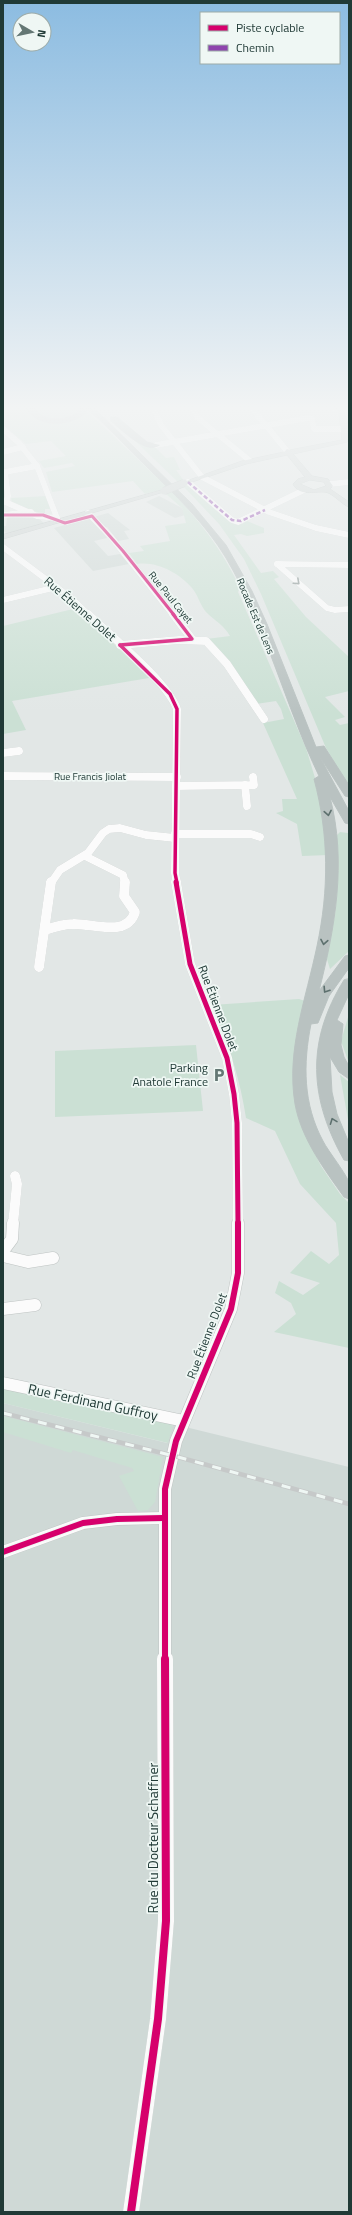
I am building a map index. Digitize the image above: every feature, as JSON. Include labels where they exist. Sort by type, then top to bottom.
[{"type":"highway","name":"Rocade Est de Lens","points":[[192,508],[210,528],[247,591],[310,748],[349,821]]},
{"type":"highway","name":"Rocade Est de Lens","points":[[198,508],[227,542],[254,590],[331,778],[349,809]]},
{"type":"highway","points":[[314,735],[349,794]]},
{"type":"highway","points":[[310,748],[329,819],[332,851],[332,886],[323,948],[302,1031],[299,1081],[303,1107],[313,1136],[329,1166],[349,1193]]},
{"type":"highway","points":[[349,959],[322,995],[315,1012],[309,1034],[306,1056],[310,1104],[320,1134],[349,1182]]},
{"type":"highway","points":[[345,989],[334,1049],[337,1059],[349,1074]]},
{"type":"highway","points":[[345,989],[328,1024],[322,1063],[323,1081],[329,1113],[349,1156]]},
{"type":"main road","points":[[3,539],[61,521],[111,508]]},
{"type":"street","points":[[21,508],[39,516],[61,521]]},
{"type":"street","points":[[55,508],[61,521]]},
{"type":"street","points":[[218,508],[232,520],[241,521],[268,508]]},
{"type":"street","points":[[262,508],[316,528],[349,535]]},
{"type":"street","points":[[3,515],[30,512]]},
{"type":"street","name":"Rue Paul Cayet","points":[[90,514],[123,551],[192,639]]},
{"type":"street","name":"Rue Étienne Dolet","points":[[3,547],[57,587],[156,678],[175,702],[178,720],[175,873],[190,964],[227,1058],[234,1094],[237,1124],[238,1273],[234,1298],[184,1421],[170,1462]]},
{"type":"street","points":[[349,565],[277,564],[331,610],[349,609]]},
{"type":"street","points":[[3,600],[34,594],[57,587]]},
{"type":"street","points":[[192,639],[207,641],[215,649],[264,719]]},
{"type":"street","name":"Rue Paul Cayet","points":[[120,644],[192,639]]},
{"type":"street","points":[[3,753],[19,751]]},
{"type":"street","name":"Rue Francis Jiolat","points":[[3,776],[177,777]]},
{"type":"street","points":[[176,786],[254,785],[253,777]]},
{"type":"street","points":[[245,785],[247,806]]},
{"type":"street","points":[[39,967],[52,878],[60,870],[85,856],[102,833],[113,828],[175,836],[251,834],[260,837]]},
{"type":"street","points":[[44,930],[68,924],[114,928],[126,925],[133,920],[135,912],[124,896],[125,880],[123,875],[85,856]]},
{"type":"street","points":[[3,1251],[12,1239],[17,1184],[15,1176]]},
{"type":"street","points":[[3,1256],[15,1261],[43,1261],[53,1258]]},
{"type":"street","points":[[3,1309],[35,1305]]},
{"type":"street","name":"Rue Ferdinand Guffroy","points":[[3,1383],[184,1421]]},
{"type":"street","name":"Rue du Docteur Schaffner","points":[[131,2212],[149,2093],[158,2019],[166,1921],[163,1518],[164,1489],[170,1462]]},
{"type":"street","points":[[3,1552],[72,1526],[103,1520],[131,1517],[163,1518]]},
{"type":"shaded area","points":[[158,508],[182,508],[185,515],[175,518]]},
{"type":"shaded area","points":[[108,513],[130,530],[124,531],[129,539],[118,541],[107,527],[100,529],[107,538],[94,541],[108,556],[120,554],[129,564],[93,571],[54,528]]},
{"type":"shaded area","points":[[7,517],[38,518],[45,524],[7,534],[3,530],[3,526],[6,526]]},
{"type":"shaded area","points":[[3,1403],[167,1443],[173,1424],[349,1467],[349,2212],[3,2212]]},
{"type":"green space","points":[[27,508],[51,508],[45,509],[45,515]]},
{"type":"green space","points":[[182,508],[187,508],[210,537],[226,561],[240,588],[238,592],[306,748],[321,798],[329,855],[302,856],[297,824],[276,813],[283,811],[282,799],[297,799],[263,723],[284,719],[281,709],[276,701],[256,704],[206,639],[230,636],[222,626],[206,612],[194,591],[187,583],[174,573],[160,566],[152,564],[137,564],[129,553],[144,551],[140,546],[170,541],[165,526],[186,523]]},
{"type":"green space","points":[[204,508],[216,508],[231,521],[242,524],[247,521],[264,528],[264,533],[247,536],[241,534],[234,535],[261,573],[273,571],[279,577],[274,579],[306,617],[349,657],[349,691],[325,697],[345,717],[335,720],[340,725],[349,723],[349,787],[326,748],[261,594],[244,559],[219,524]]},
{"type":"green space","points":[[77,608],[149,678],[12,701],[26,730],[3,734],[3,626]]},
{"type":"green space","points":[[340,832],[348,833],[349,835],[349,951],[330,969],[326,956],[335,915],[337,892],[336,836]]},
{"type":"green space","points":[[299,999],[305,1001],[297,1034],[293,1062],[306,1136],[321,1166],[340,1194],[349,1203],[349,1348],[274,1332],[296,1314],[291,1303],[275,1293],[279,1281],[303,1295],[320,1283],[290,1273],[311,1251],[329,1264],[339,1255],[336,1223],[300,1184],[275,1131],[246,1118],[233,1060],[212,1005]]},
{"type":"green space","points":[[349,1014],[349,1063],[341,1041]]},
{"type":"green space","points":[[196,1045],[203,1111],[55,1117],[55,1051]]},
{"type":"green space","points":[[340,1075],[349,1082],[349,1125]]},
{"type":"green space","points":[[3,1388],[173,1424],[168,1443],[3,1403]]},
{"type":"green space","points":[[3,1416],[163,1457],[155,1502],[148,1510],[138,1511],[119,1476],[134,1471],[132,1468],[73,1450],[71,1453],[3,1432]]},
{"type":"railway","points":[[3,1413],[178,1457],[349,1504]]},
{"type":"marked path","points":[[219,508],[232,520],[241,521],[265,510]]},
{"type":"cycle path","points":[[3,515],[43,515],[58,519],[65,523],[92,516],[123,551],[192,639],[120,645]]},
{"type":"cycle path","points":[[120,645],[170,694],[177,709],[175,873],[190,964],[227,1058],[234,1094],[237,1123],[238,1273],[231,1309],[176,1441],[165,1489],[166,1921],[158,2019],[148,2100],[131,2212]]},
{"type":"cycle path","points":[[3,1552],[83,1523],[117,1519],[163,1518]]},
{"type":"place","name":"Parking Anatole France","points":[[219,1075]]}]
